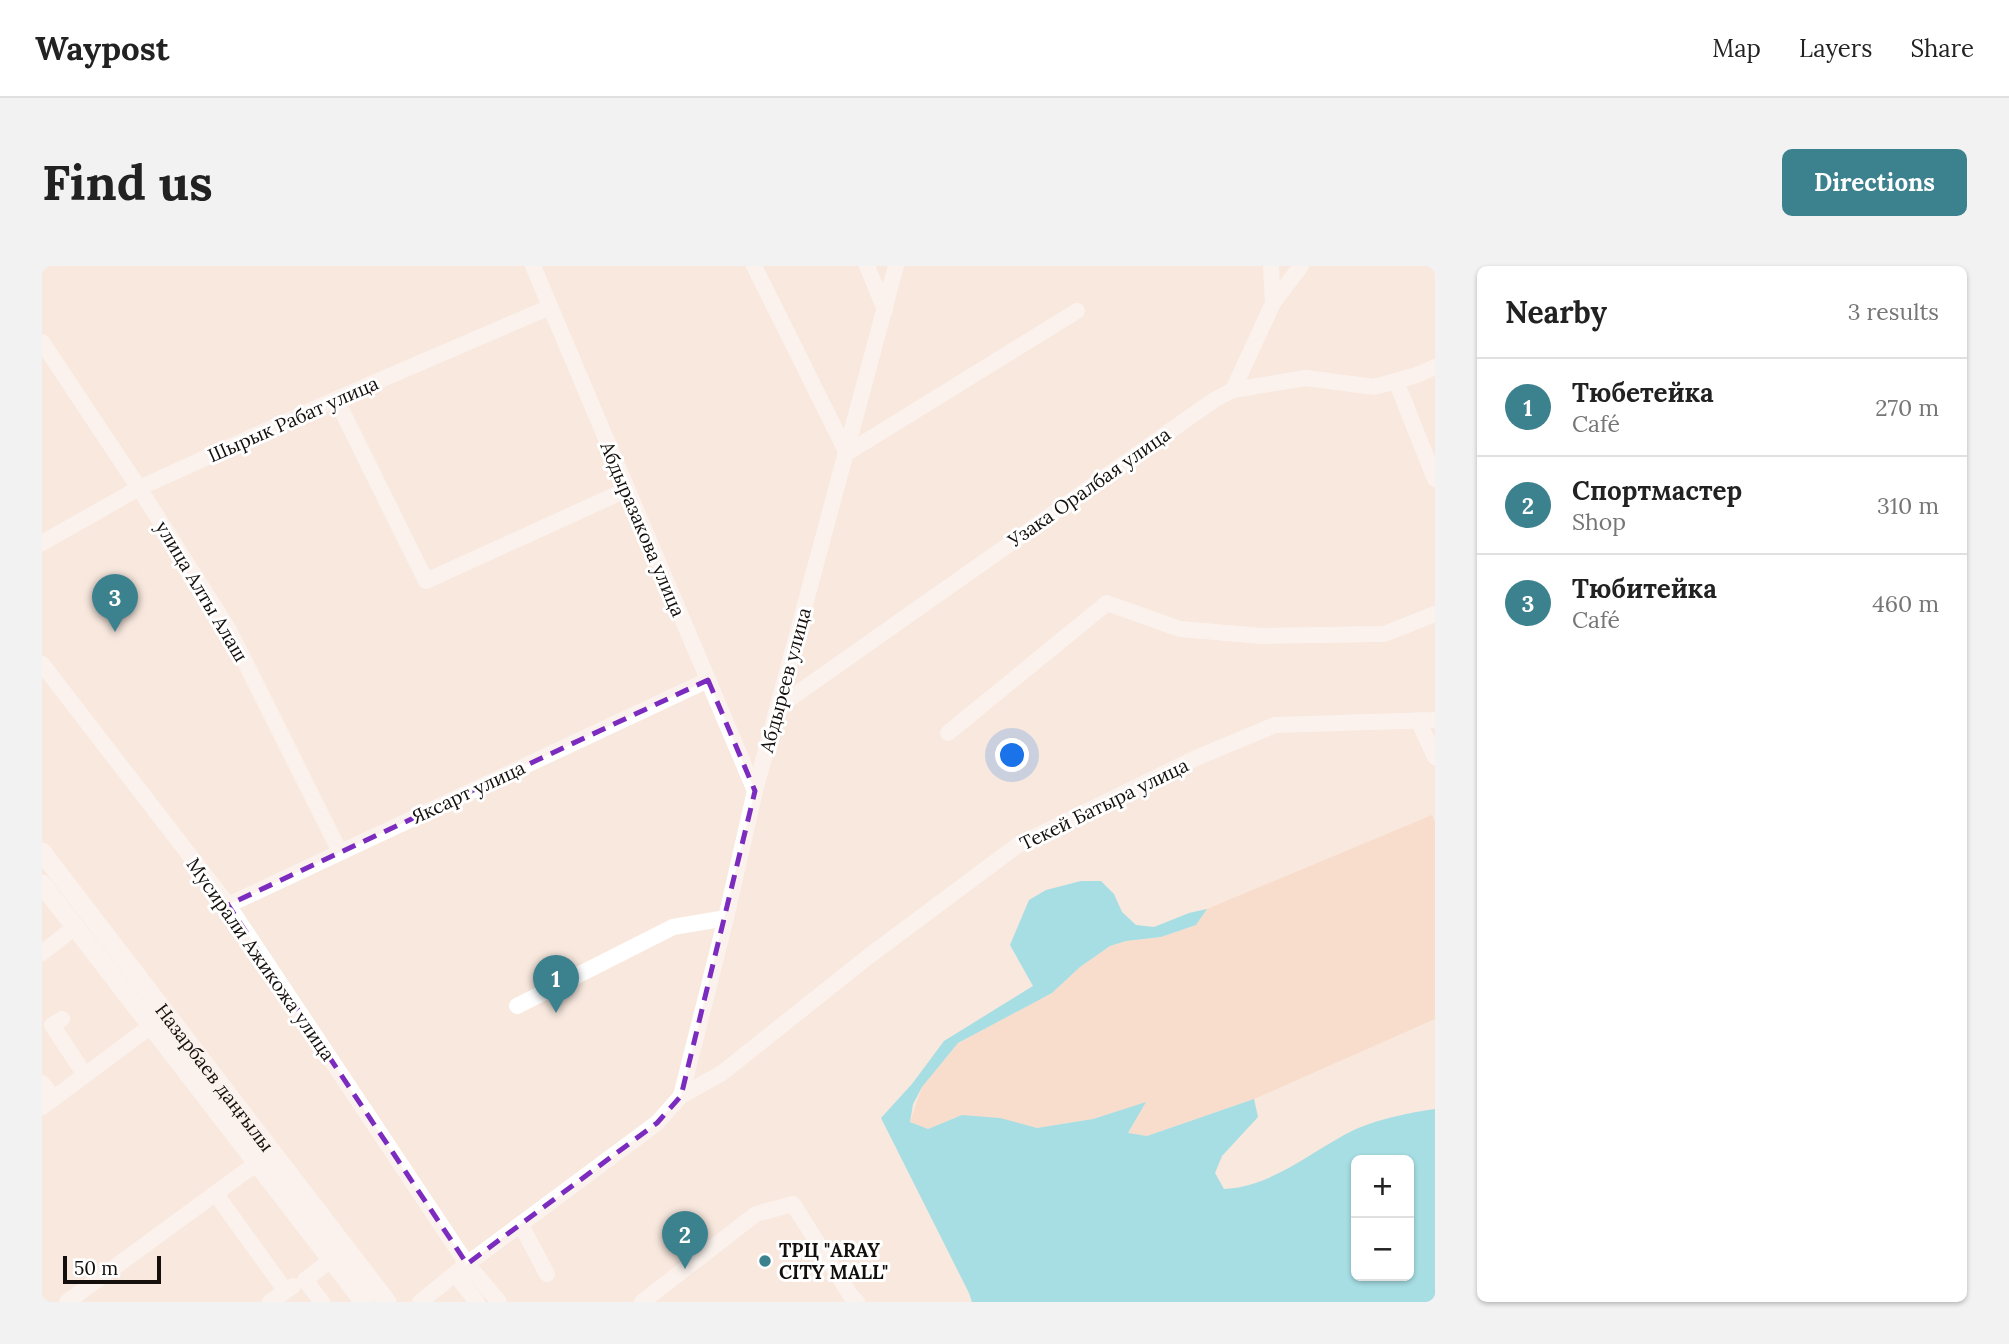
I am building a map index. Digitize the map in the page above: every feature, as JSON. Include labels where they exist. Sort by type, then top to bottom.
[{"type":"main road","name":"Назарбаев даңғылы","points":[[42,852],[387,1302]]},
{"type":"main road","name":"Назарбаев даңғылы","points":[[42,884],[364,1302]]},
{"type":"street","name":"Абдыразакова улица","points":[[533,266],[755,792]]},
{"type":"street","points":[[754,266],[847,453],[1077,311]]},
{"type":"street","points":[[867,266],[885,310]]},
{"type":"street","name":"Абдыреев улица","points":[[681,1096],[755,792],[896,266]]},
{"type":"street","points":[[1271,266],[1273,303]]},
{"type":"street","points":[[1233,390],[1273,303],[1301,266]]},
{"type":"street","name":"Шырык Рабат улица","points":[[42,543],[139,488],[550,307]]},
{"type":"street","name":"улица Алты Алаш","points":[[42,342],[229,630],[340,852]]},
{"type":"street","name":"Узака Оралбая улица","points":[[778,707],[1214,400],[1233,390],[1306,378],[1374,387],[1435,367]]},
{"type":"street","points":[[1396,381],[1435,479]]},
{"type":"street","points":[[337,399],[426,581],[626,490]]},
{"type":"street","points":[[948,733],[1107,603],[1180,629],[1262,636],[1384,634],[1435,614]]},
{"type":"street","name":"Мусирали Ажикожа улица","points":[[42,664],[228,905],[461,1269]]},
{"type":"street","name":"Яксарт улица","points":[[228,905],[708,680]]},
{"type":"street","points":[[1418,720],[1435,757]]},
{"type":"street","name":"Текей Батыра улица","points":[[681,1096],[722,1073],[869,956],[1018,845],[1196,758],[1275,726],[1435,720]]},
{"type":"street","points":[[517,1006],[673,927],[726,918]]},
{"type":"street","points":[[42,953],[75,927]]},
{"type":"street","points":[[61,1018],[52,1025],[85,1075]]},
{"type":"street","points":[[42,1083],[48,1103],[151,1026]]},
{"type":"street","points":[[420,1302],[657,1123],[681,1096]]},
{"type":"street","points":[[67,1302],[257,1163]]},
{"type":"street","points":[[215,1193],[285,1290]]},
{"type":"street","points":[[642,1302],[757,1214],[793,1204],[857,1302]]},
{"type":"street","points":[[521,1225],[547,1274]]},
{"type":"street","points":[[270,1302],[331,1260]]},
{"type":"street","points":[[461,1269],[477,1302]]},
{"type":"street","points":[[461,1269],[499,1302]]},
{"type":"street","points":[[305,1280],[322,1302]]},
{"type":"highlighted area","points":[[708,680],[755,791],[681,1096],[657,1123],[467,1264],[228,905]]},
{"type":"shaded area","points":[[1432,815],[1435,822],[1435,1019],[1254,1099],[1147,1136],[1128,1134],[1145,1103],[1093,1119],[1037,1128],[962,1115],[928,1129],[910,1122],[922,1087],[958,1043],[1052,993],[1080,967],[1110,946],[1126,941],[1161,937],[1196,925],[1207,909]]},
{"type":"water","points":[[1081,881],[1101,881],[1114,894],[1122,912],[1136,925],[1154,927],[1207,909],[1196,925],[1161,937],[1126,941],[1110,946],[1080,967],[1052,993],[958,1043],[922,1087],[913,1104],[910,1122],[928,1129],[962,1115],[1000,1118],[1037,1128],[1093,1119],[1146,1102],[1128,1133],[1147,1136],[1254,1099],[1258,1117],[1222,1156],[1215,1173],[1224,1189],[1243,1186],[1277,1174],[1366,1125],[1395,1116],[1435,1109],[1435,1302],[972,1302],[881,1118],[912,1084],[944,1041],[1033,986],[1010,945],[1029,900],[1046,890]]},
{"type":"place","name":"Тюбитейка","points":[[115,632]]},
{"type":"place","name":"Тюбетейка","points":[[556,1013]]},
{"type":"place","name":"ТРЦ \"ARAY CITY MALL\"","points":[[765,1261]]},
{"type":"place","name":"Спортмастер","points":[[685,1269]]}]
